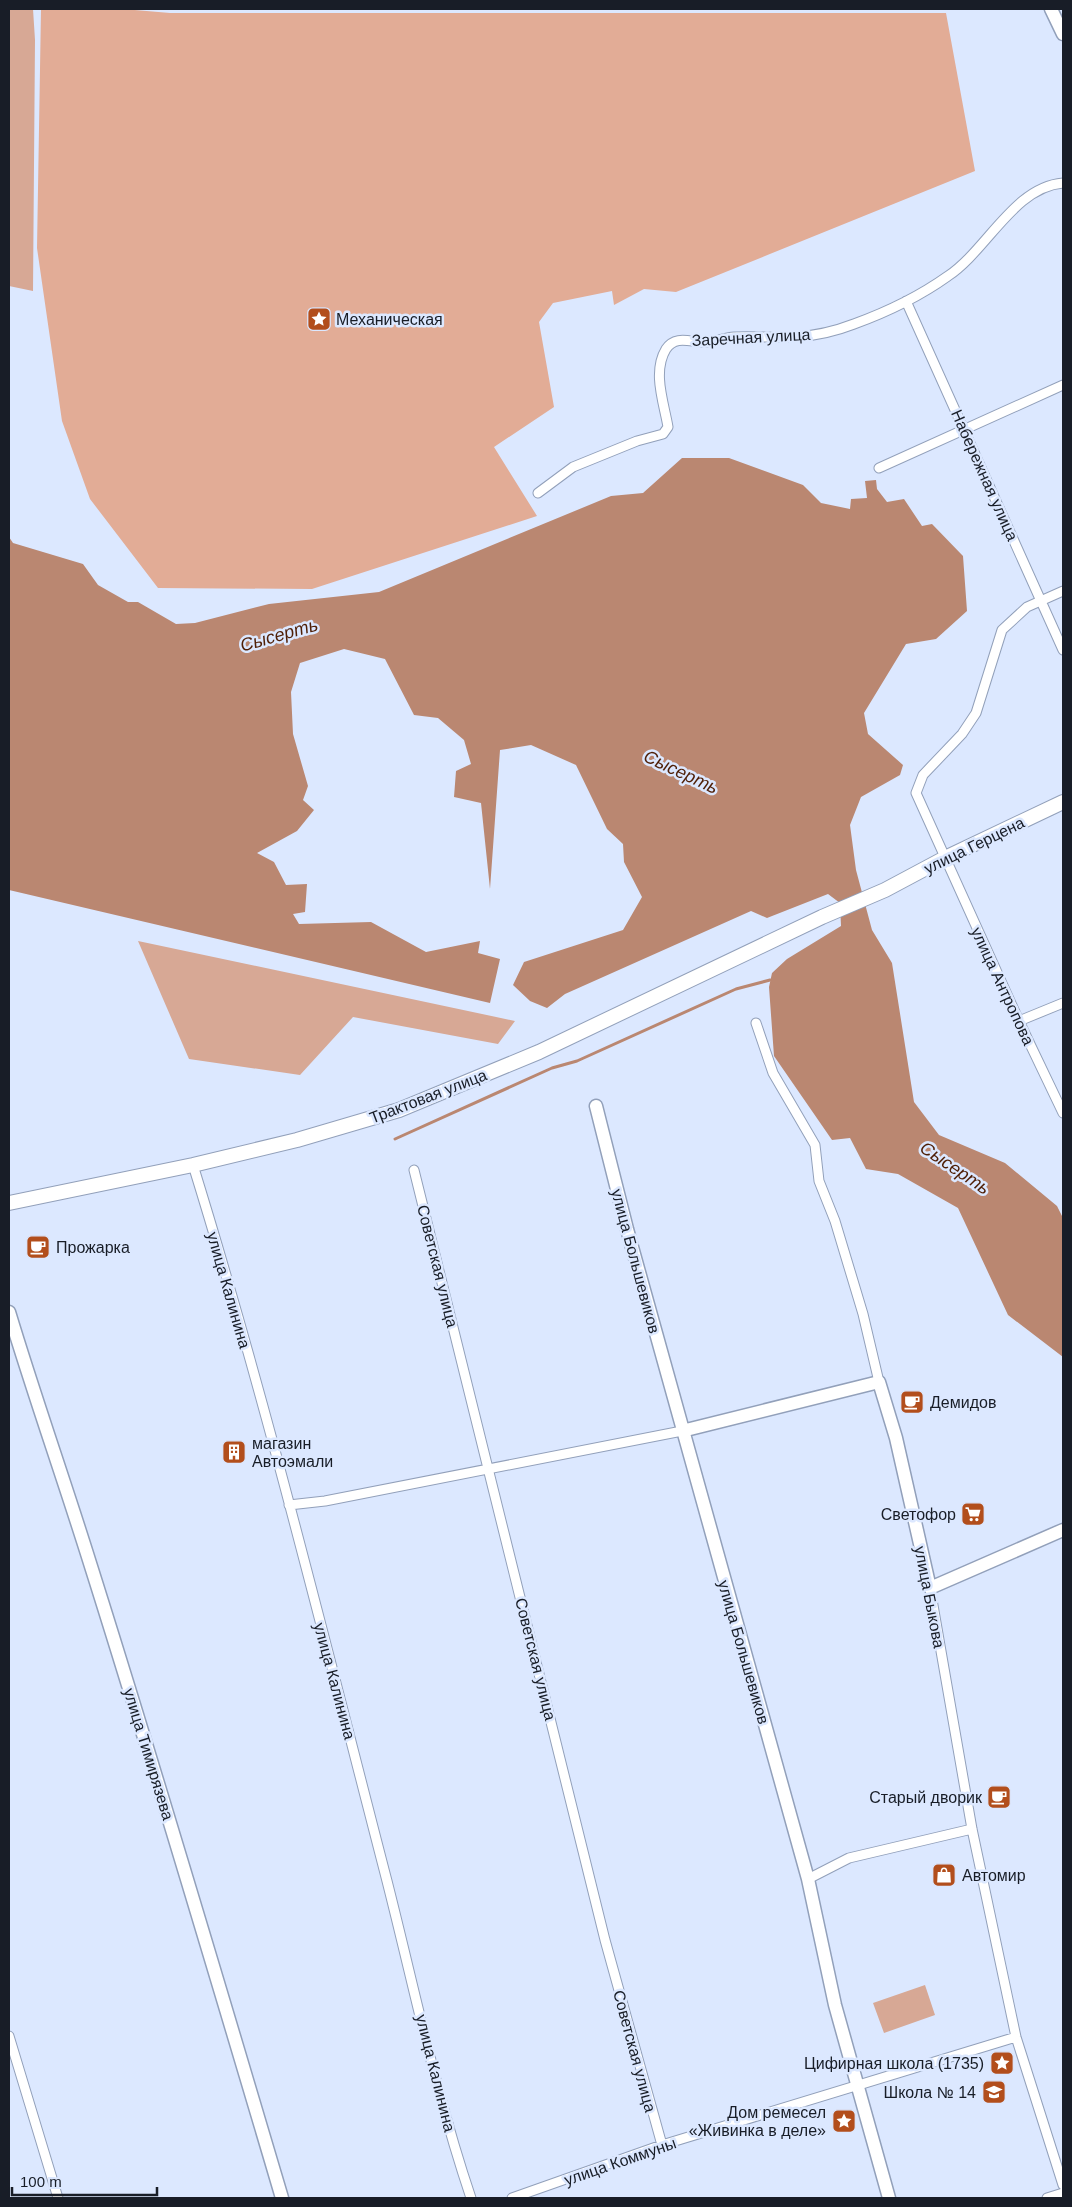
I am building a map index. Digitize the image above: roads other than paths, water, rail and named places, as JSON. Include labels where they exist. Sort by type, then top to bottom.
[{"type":"main road","name":"улица Герцена","points":[[822,917],[885,890],[945,858],[1063,802]]},
{"type":"main road","name":"Трактовая улица","points":[[9,1203],[193,1165],[297,1140],[399,1110],[545,1048],[822,917]]},
{"type":"street","points":[[1051,9],[1063,34]]},
{"type":"street","name":"Заречная улица","points":[[538,493],[573,467],[636,441],[663,434],[668,427],[659,383],[661,364],[667,348],[678,341],[691,339],[703,342],[733,337],[806,336],[841,329],[906,301],[949,276],[981,248],[999,225],[1022,201],[1049,184],[1063,183]]},
{"type":"street","name":"Набережная улица","points":[[906,301],[1063,650]]},
{"type":"street","points":[[879,468],[1063,384]]},
{"type":"street","points":[[1041,601],[1063,591]]},
{"type":"street","name":"улица Антропова","points":[[1041,601],[1027,607],[1002,630],[976,713],[962,734],[923,775],[916,793],[1019,1021],[1063,1113]]},
{"type":"street","points":[[1019,1021],[1063,1003]]},
{"type":"street","name":"улица Быкова","points":[[756,1023],[773,1072],[815,1145],[818,1181],[835,1221],[861,1305],[879,1382],[896,1438],[930,1588],[972,1830],[1016,2037],[1063,2185]]},
{"type":"street","name":"улица Большевиков","points":[[596,1106],[682,1432],[808,1879],[835,2005],[859,2085],[889,2198]]},
{"type":"street","name":"улица Калинина","points":[[193,1165],[289,1505],[415,1990],[442,2105],[471,2198]]},
{"type":"street","name":"Советская улица","points":[[414,1170],[490,1470],[605,1940],[662,2146]]},
{"type":"street","name":"улица Тимирязева","points":[[9,1312],[181,1859],[282,2198]]},
{"type":"street","points":[[289,1505],[325,1501],[682,1432],[879,1382]]},
{"type":"street","points":[[930,1588],[1063,1530]]},
{"type":"street","points":[[808,1879],[849,1858],[972,1830]]},
{"type":"street","points":[[9,2036],[58,2198]]},
{"type":"street","name":"улица Коммуны","points":[[512,2198],[662,2146],[1016,2037]]},
{"type":"street","points":[[1047,2198],[1063,2193]]},
{"type":"water","name":"Сысерть","points":[[682,458],[729,458],[803,485],[821,503],[850,509],[851,499],[867,498],[865,481],[876,480],[877,489],[887,502],[904,499],[922,526],[932,524],[963,556],[967,611],[936,639],[906,644],[864,713],[868,734],[903,765],[900,775],[861,797],[850,825],[856,870],[872,930],[892,963],[914,1102],[939,1135],[1005,1163],[1057,1206],[1063,1218],[1063,1357],[1008,1315],[958,1208],[898,1174],[866,1169],[850,1138],[832,1140],[774,1056],[769,987],[772,973],[787,959],[841,926],[840,903],[828,894],[767,918],[751,911],[565,994],[547,1008],[530,1001],[513,985],[524,962],[623,930],[642,897],[624,862],[623,844],[607,829],[576,765],[531,745],[500,750],[490,889],[481,803],[454,797],[456,771],[471,764],[464,740],[438,718],[414,715],[385,659],[344,649],[300,663],[291,692],[293,734],[308,786],[303,800],[314,810],[297,831],[257,853],[274,862],[286,885],[307,884],[305,912],[293,914],[299,924],[371,922],[426,952],[480,941],[478,953],[500,959],[490,1003],[9,890],[9,537],[13,543],[83,564],[98,585],[128,602],[138,602],[176,624],[195,623],[269,604],[379,592],[611,496],[643,493]]},
{"type":"waterway","points":[[395,1139],[552,1068],[577,1061],[736,989],[770,980]]},
{"type":"place","name":"Механическая","points":[[319,319]]},
{"type":"place","name":"Прожарка","points":[[38,1247]]},
{"type":"place","name":"Демидов","points":[[912,1402]]},
{"type":"place","name":"магазин Автоэмали","points":[[234,1452]]},
{"type":"place","name":"Светофор","points":[[973,1514]]},
{"type":"place","name":"Старый дворик","points":[[999,1797]]},
{"type":"place","name":"Автомир","points":[[944,1875]]},
{"type":"place","name":"Цифирная школа (1735)","points":[[1002,2063]]},
{"type":"place","name":"Школа № 14","points":[[994,2092]]},
{"type":"place","name":"Дом ремесел «Живинка в деле»","points":[[844,2121]]}]
